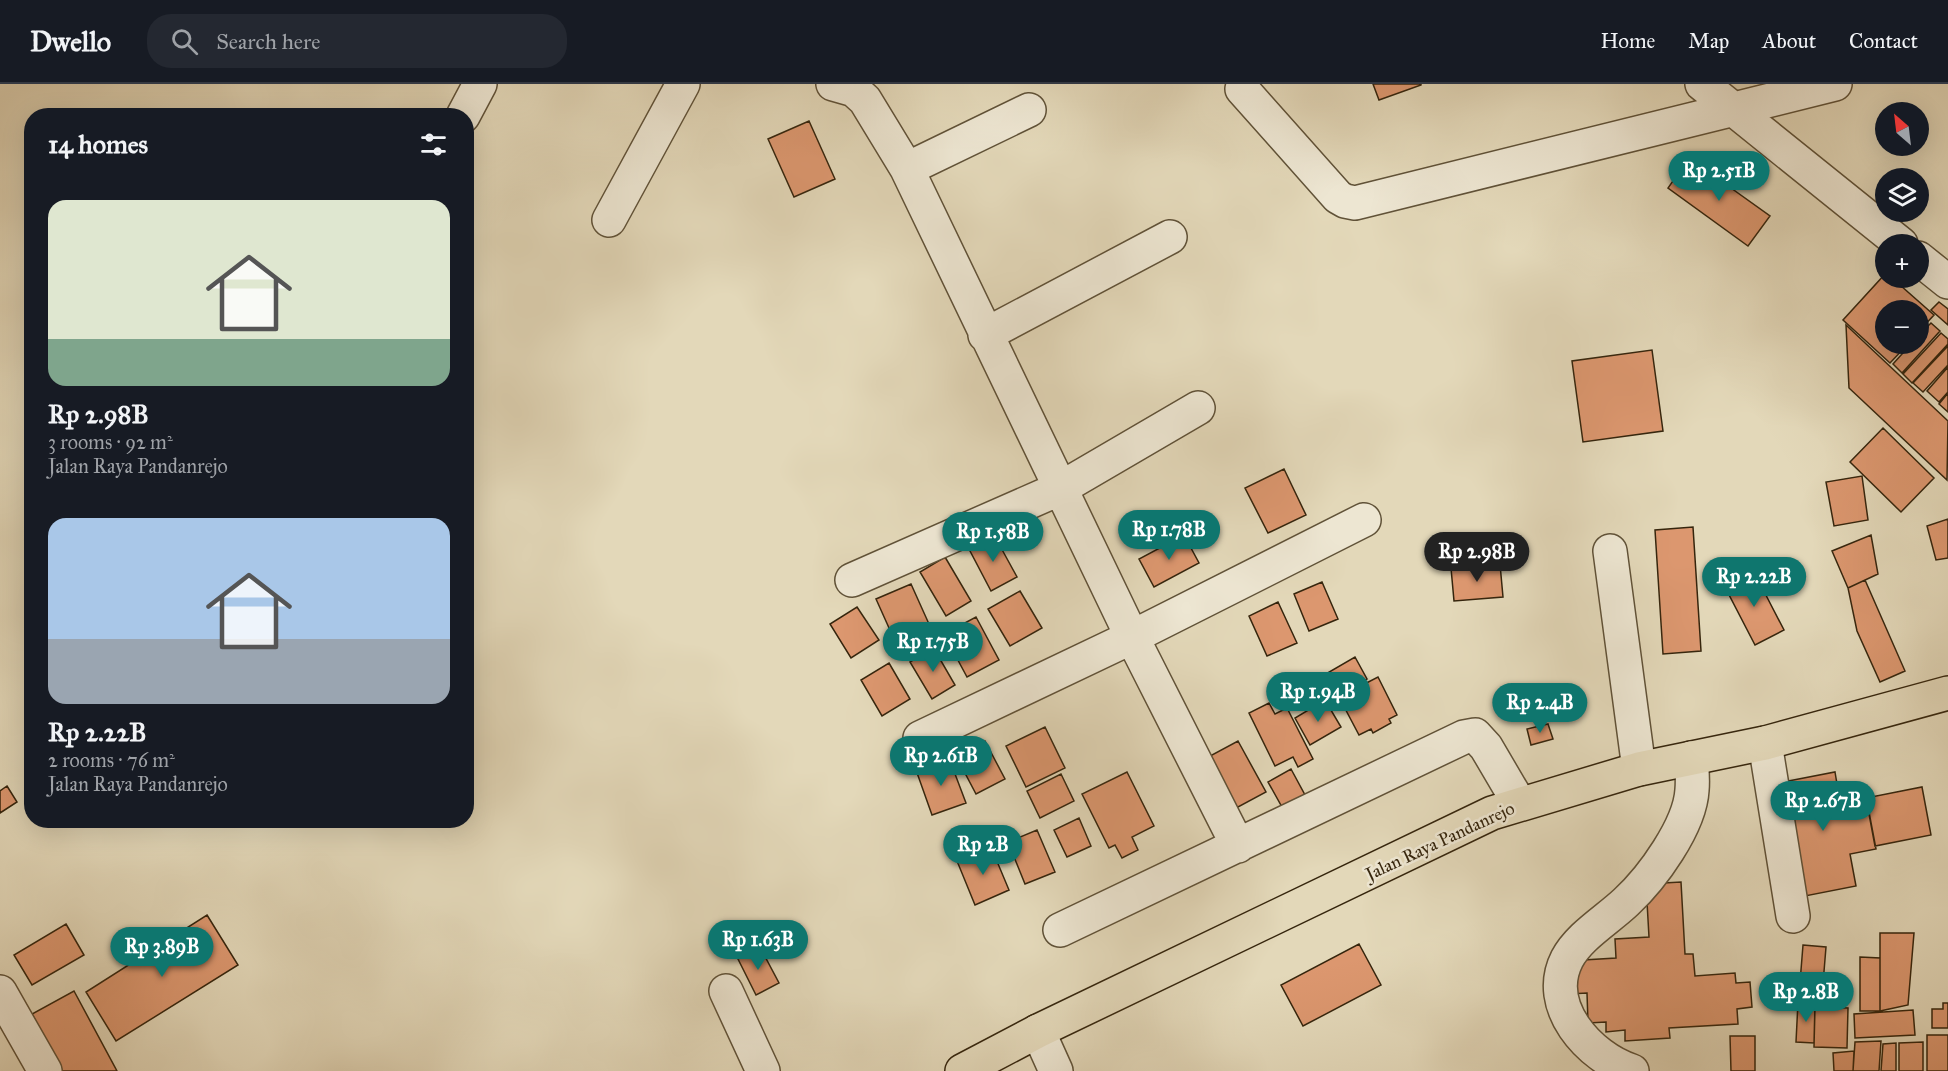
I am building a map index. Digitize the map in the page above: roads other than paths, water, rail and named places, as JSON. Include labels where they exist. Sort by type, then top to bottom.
[{"type":"main road","name":"Jalan Raya Pandanrejo","points":[[962,1071],[1038,1031],[1492,813],[1519,803],[1640,769],[1765,743],[1948,693]]},
{"type":"street","points":[[467,108],[480,84]]},
{"type":"street","points":[[609,220],[683,84]]},
{"type":"street","points":[[833,84],[854,90],[865,100],[907,169],[1132,638],[1238,846]]},
{"type":"street","points":[[1702,84],[1888,234]]},
{"type":"street","points":[[1242,89],[1338,197],[1355,203],[1835,84]]},
{"type":"street","points":[[907,169],[1029,110]]},
{"type":"street","points":[[985,335],[1170,237]]},
{"type":"street","points":[[1929,267],[1948,282]]},
{"type":"street","points":[[852,580],[1061,488],[1198,408]]},
{"type":"street","points":[[920,738],[1132,638],[1364,520]]},
{"type":"street","points":[[1610,551],[1640,769]]},
{"type":"street","points":[[1060,930],[1464,737],[1474,735],[1486,747],[1519,803]]},
{"type":"street","points":[[1765,743],[1793,916]]},
{"type":"street","points":[[1632,1071],[1613,1065],[1589,1047],[1573,1025],[1562,1002],[1560,979],[1568,957],[1647,879],[1682,825],[1692,792],[1691,758]]},
{"type":"street","points":[[0,992],[45,1071]]},
{"type":"street","points":[[726,992],[763,1071]]},
{"type":"street","points":[[1038,1031],[1056,1071]]}]
